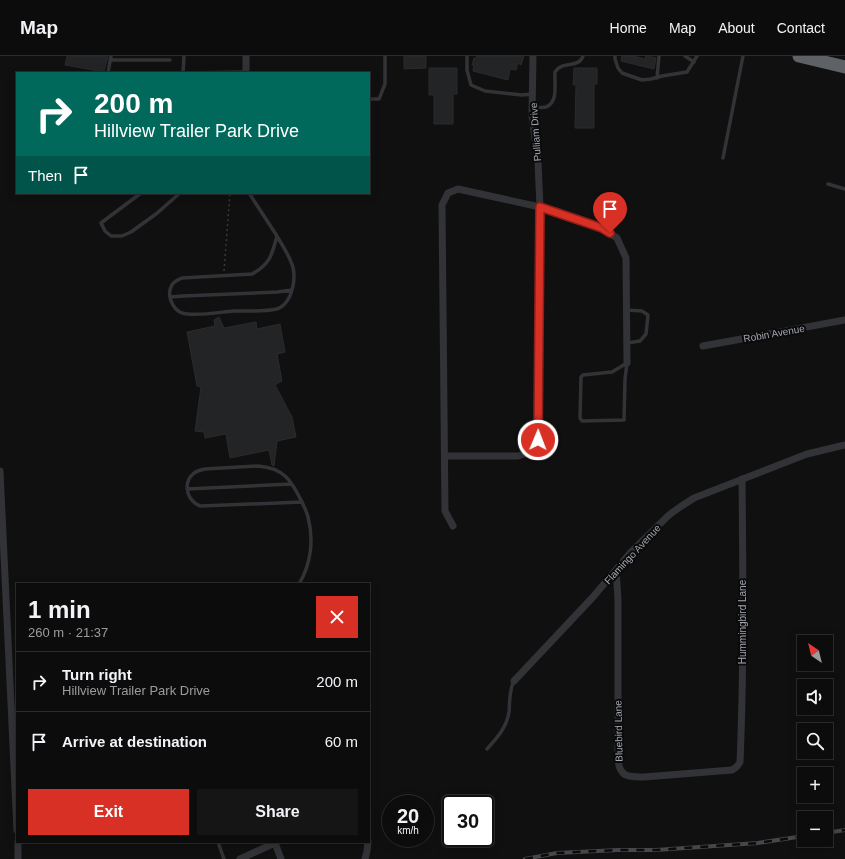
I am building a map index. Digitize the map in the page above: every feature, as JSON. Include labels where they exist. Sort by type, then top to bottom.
[{"type":"highway","points":[[799,56],[845,67]]},
{"type":"street","points":[[246,56],[246,72]]},
{"type":"street","name":"Pulliam Drive","points":[[445,456],[518,456],[533,451],[538,440],[540,207],[538,162],[532,115],[534,56]]},
{"type":"street","points":[[453,526],[445,511],[442,205],[448,193],[458,189],[540,207],[602,228],[617,238],[626,258],[627,363]]},
{"type":"street","name":"Robin Avenue","points":[[703,346],[845,320]]},
{"type":"street","name":"Flamingo Avenue","points":[[514,681],[640,543],[669,515],[680,507],[694,498],[807,454],[845,445]]},
{"type":"street","points":[[0,472],[16,809]]},
{"type":"street","name":"Hummingbird Lane","points":[[739,765],[742,708],[742,479]]},
{"type":"street","name":"Bluebird Lane","points":[[616,570],[618,599],[619,768],[625,776],[644,777],[732,770],[739,765]]},
{"type":"street","points":[[18,843],[18,859]]},
{"type":"street","points":[[240,859],[274,843]]},
{"type":"street","points":[[276,843],[281,859]]},
{"type":"street","points":[[365,859],[368,843]]},
{"type":"lane","points":[[183,72],[184,56]]},
{"type":"lane","points":[[370,99],[379,99],[385,84],[385,56]]},
{"type":"lane","points":[[467,56],[467,70],[471,85],[485,91],[522,95],[533,94]]},
{"type":"lane","points":[[532,107],[544,107],[550,104],[555,96],[555,72],[557,68],[565,64],[579,62],[582,60],[583,56]]},
{"type":"lane","points":[[615,56],[618,68],[622,73],[642,80],[687,72],[697,56]]},
{"type":"lane","points":[[657,78],[659,56]]},
{"type":"lane","points":[[685,56],[694,62]]},
{"type":"lane","points":[[723,158],[743,56]]},
{"type":"lane","points":[[108,72],[111,58],[170,60]]},
{"type":"lane","points":[[232,72],[246,72]]},
{"type":"lane","points":[[828,184],[845,189]]},
{"type":"lane","points":[[140,194],[102,223],[105,231],[111,236],[122,236],[131,232],[156,214],[179,194]]},
{"type":"lane","points":[[250,194],[277,236],[294,269],[292,290],[284,306],[254,311],[198,314],[181,312],[171,303],[171,286],[182,278],[252,274],[259,270],[267,262],[272,253],[277,236]]},
{"type":"lane","points":[[170,297],[292,290]]},
{"type":"lane","points":[[627,310],[642,311],[648,315],[646,334],[640,341],[627,343]]},
{"type":"lane","points":[[627,363],[624,420],[582,421],[580,418],[580,377],[584,374],[612,372],[627,363]]},
{"type":"lane","points":[[300,583],[311,553],[310,530],[308,517],[302,502],[298,493],[284,474],[278,470],[258,466],[205,469],[192,474],[188,480],[187,489],[190,497],[195,503],[201,506],[302,502]]},
{"type":"lane","points":[[187,489],[291,484]]},
{"type":"lane","points":[[487,749],[497,739],[504,728],[508,713],[512,684],[514,681]]},
{"type":"lane","points":[[218,843],[224,859]]},
{"type":"path","points":[[224,275],[230,194]]},
{"type":"building","points":[[67,56],[108,56],[104,72],[65,65]]},
{"type":"building","points":[[404,56],[426,56],[426,68],[404,69]]},
{"type":"building","points":[[477,56],[524,56],[521,65],[518,63],[516,70],[510,69],[508,80],[473,71],[474,65],[472,65],[474,58]]},
{"type":"building","points":[[622,56],[633,56],[645,59],[646,56],[656,58],[654,69],[621,61]]},
{"type":"building","points":[[429,68],[457,68],[457,94],[453,94],[453,124],[434,124],[434,95],[429,95]]},
{"type":"building","points":[[574,68],[597,68],[597,84],[594,84],[594,128],[575,128],[576,85],[573,85]]},
{"type":"building","points":[[219,317],[224,328],[256,322],[257,329],[280,324],[285,352],[277,354],[282,381],[275,385],[292,417],[296,437],[277,441],[274,466],[272,465],[269,450],[230,458],[226,434],[205,438],[204,432],[195,431],[201,387],[197,386],[187,332],[215,326],[214,320]]},
{"type":"railway","points":[[833,832],[845,830]]},
{"type":"railway","points":[[525,859],[557,853],[656,850],[758,843],[797,837]]},
{"type":"route","points":[[538,440],[540,207],[602,228],[610,233]]}]
